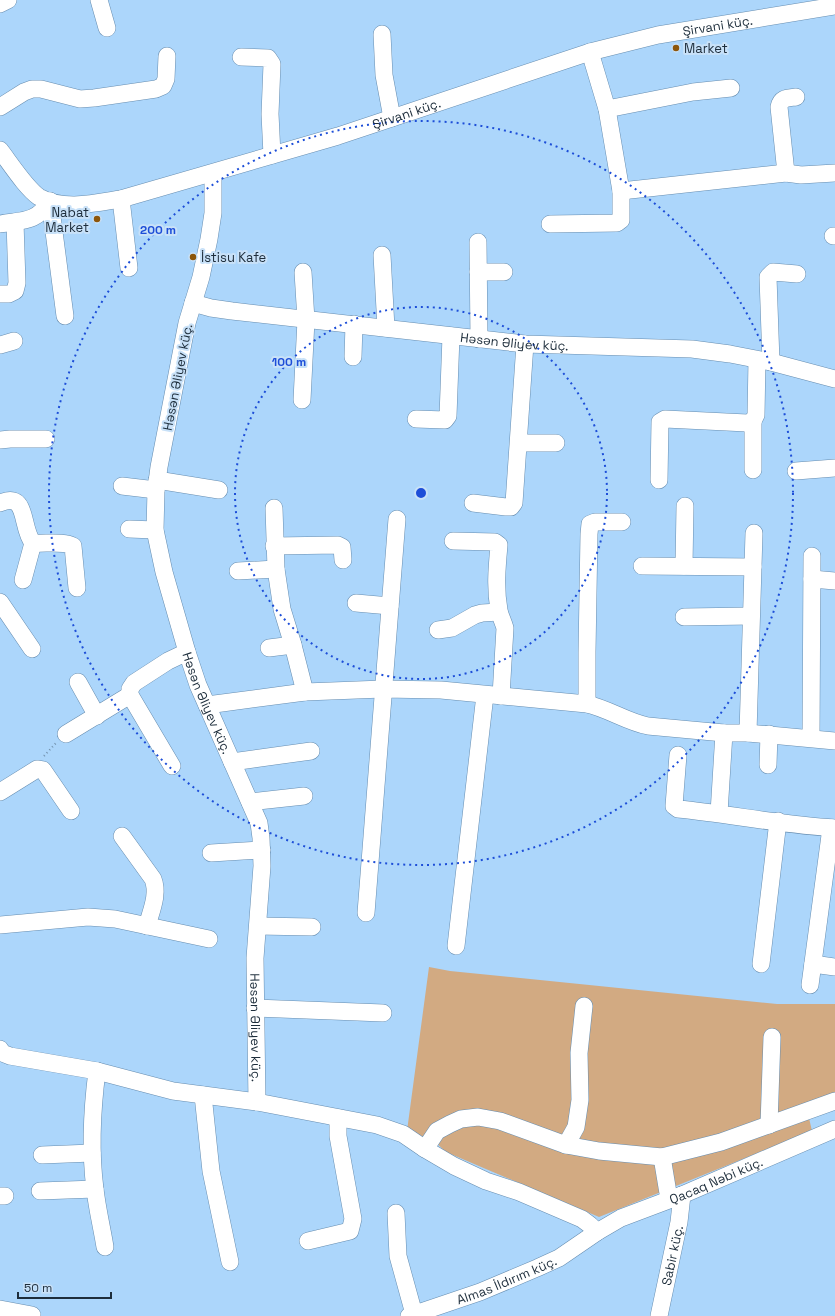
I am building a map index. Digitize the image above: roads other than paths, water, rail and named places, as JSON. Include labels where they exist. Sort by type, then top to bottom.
[{"type":"street","points":[[0,4],[8,0]]},
{"type":"street","points":[[99,0],[107,28]]},
{"type":"street","name":"Şirvani küç.","points":[[0,150],[39,197],[50,201],[68,204],[91,204],[121,199],[338,136],[590,52],[658,35],[835,6]]},
{"type":"street","points":[[382,34],[384,75],[392,118]]},
{"type":"street","points":[[550,224],[617,223],[621,220],[621,191],[607,108],[590,52]]},
{"type":"street","points":[[0,107],[24,92],[32,89],[41,88],[80,99],[156,89],[162,86],[166,79],[167,56]]},
{"type":"street","points":[[241,57],[268,58],[272,64],[270,114],[272,155]]},
{"type":"street","points":[[607,108],[693,92],[731,88]]},
{"type":"street","points":[[786,170],[779,107],[780,102],[784,98],[796,97]]},
{"type":"street","points":[[621,191],[786,170],[801,175],[830,168]]},
{"type":"street","name":"Həsən Əliyev küç.","points":[[213,173],[213,213],[209,239],[187,323],[156,485],[155,530],[164,572],[187,652],[207,705],[259,823],[262,850],[255,958],[256,1102]]},
{"type":"street","points":[[121,199],[129,268]]},
{"type":"street","points":[[0,294],[9,294],[14,291],[17,283],[7,223],[36,218],[46,208],[50,201]]},
{"type":"street","points":[[50,201],[65,316]]},
{"type":"street","points":[[478,242],[479,339]]},
{"type":"street","points":[[382,255],[386,328]]},
{"type":"street","points":[[302,400],[306,320],[303,272]]},
{"type":"street","points":[[478,272],[504,272]]},
{"type":"street","points":[[753,470],[752,421],[756,415],[764,361],[768,277],[773,272],[798,274]]},
{"type":"street","name":"Həsən Əliyev küç.","points":[[193,303],[211,308],[306,320],[354,324],[525,344],[692,349],[730,354],[835,378]]},
{"type":"street","points":[[353,357],[354,324]]},
{"type":"street","points":[[416,419],[445,420],[448,416],[451,336]]},
{"type":"street","points":[[473,504],[512,507],[514,502],[525,344]]},
{"type":"street","points":[[658,480],[660,422],[665,419],[747,423],[752,421]]},
{"type":"street","points":[[0,440],[46,439]]},
{"type":"street","points":[[519,443],[556,443]]},
{"type":"street","points":[[796,471],[835,468]]},
{"type":"street","points":[[122,486],[156,485],[219,490]]},
{"type":"street","points":[[0,503],[7,500],[15,501],[20,505],[28,538],[33,543],[68,544],[72,546],[77,588]]},
{"type":"street","points":[[684,566],[685,506]]},
{"type":"street","points":[[274,508],[274,546],[282,609],[305,692]]},
{"type":"street","points":[[366,914],[397,519]]},
{"type":"street","points":[[588,704],[588,534],[590,524],[595,522],[622,522]]},
{"type":"street","points":[[129,529],[155,530]]},
{"type":"street","points":[[748,733],[754,533]]},
{"type":"street","points":[[453,541],[495,542],[499,546],[496,584],[499,612],[505,628],[493,696],[456,946]]},
{"type":"street","points":[[23,580],[33,543]]},
{"type":"street","points":[[274,546],[338,545],[342,547],[343,560]]},
{"type":"street","points":[[810,738],[812,556]]},
{"type":"street","points":[[642,566],[753,567]]},
{"type":"street","points":[[238,572],[276,569]]},
{"type":"street","points":[[812,579],[835,581]]},
{"type":"street","points":[[0,602],[32,649]]},
{"type":"street","points":[[356,603],[390,606]]},
{"type":"street","points":[[438,630],[452,628],[475,615],[499,612]]},
{"type":"street","points":[[684,617],[751,616]]},
{"type":"street","points":[[269,648],[293,645]]},
{"type":"street","points":[[172,766],[130,695],[130,689],[134,683],[168,661],[187,652]]},
{"type":"street","points":[[78,682],[97,716]]},
{"type":"street","points":[[207,705],[305,692],[383,689],[441,690],[588,704],[599,706],[638,724],[724,733],[770,734],[835,741]]},
{"type":"street","points":[[66,734],[130,695]]},
{"type":"street","points":[[720,813],[724,733]]},
{"type":"street","points":[[768,765],[770,734]]},
{"type":"street","points":[[232,762],[311,751]]},
{"type":"street","points":[[678,755],[674,806],[678,809],[833,828],[810,985]]},
{"type":"street","points":[[0,792],[37,769],[43,770],[70,811]]},
{"type":"street","points":[[250,802],[304,796]]},
{"type":"street","points":[[761,964],[778,821]]},
{"type":"street","points":[[122,836],[154,879],[156,886],[156,894],[146,926]]},
{"type":"street","points":[[210,853],[262,850]]},
{"type":"street","points":[[0,925],[88,917],[115,919],[209,939]]},
{"type":"street","points":[[258,926],[312,927]]},
{"type":"street","points":[[813,964],[835,967]]},
{"type":"street","points":[[566,1145],[576,1127],[580,1100],[579,1053],[584,1006]]},
{"type":"street","points":[[255,1008],[383,1013]]},
{"type":"street","points":[[769,1125],[772,1037]]},
{"type":"street","points":[[0,1049],[2,1053],[10,1056],[97,1072],[172,1091],[256,1102],[390,1129],[403,1134],[454,1166],[486,1181],[519,1192],[582,1219],[597,1232]]},
{"type":"street","points":[[97,1072],[94,1096],[92,1153],[95,1189],[105,1247]]},
{"type":"street","points":[[203,1096],[211,1171],[230,1262]]},
{"type":"street","points":[[425,1149],[437,1132],[450,1124],[461,1119],[478,1117],[500,1121],[566,1145],[599,1151],[662,1156],[721,1142],[835,1101]]},
{"type":"street","points":[[308,1240],[350,1231],[353,1219],[338,1136],[338,1118]]},
{"type":"street","name":"Qacaq Nəbi küç.","points":[[597,1232],[621,1218],[675,1197],[835,1129]]},
{"type":"street","points":[[42,1155],[92,1153]]},
{"type":"street","name":"Sabir küç.","points":[[659,1316],[679,1222],[675,1197],[662,1156]]},
{"type":"street","points":[[40,1191],[95,1189]]},
{"type":"street","points":[[396,1213],[398,1256],[412,1315]]},
{"type":"street","name":"Almas İldırım küç.","points":[[412,1315],[480,1292],[537,1268],[559,1258],[597,1232]]},
{"type":"street","points":[[0,1309],[32,1315]]},
{"type":"place","name":"Market","points":[[676,48]]},
{"type":"place","name":"Nabat Market","points":[[97,219]]},
{"type":"place","name":"İstisu Kafe","points":[[193,257]]}]
